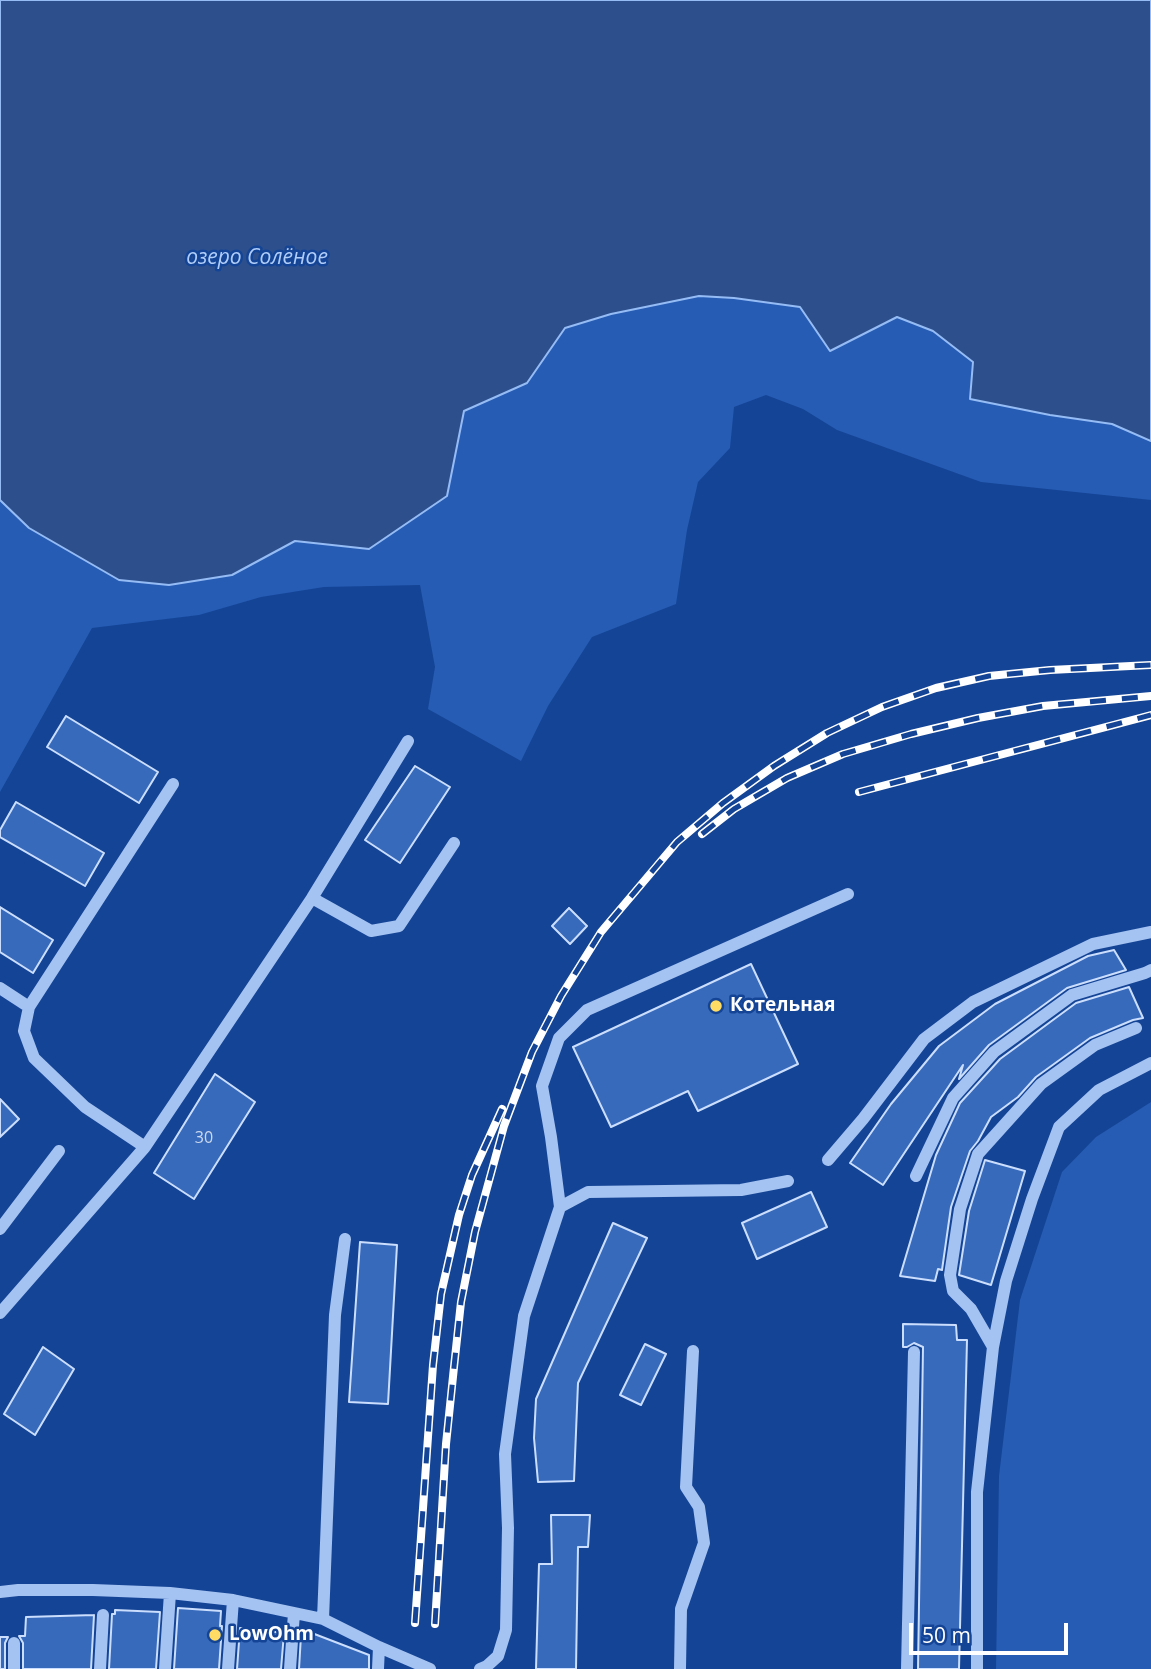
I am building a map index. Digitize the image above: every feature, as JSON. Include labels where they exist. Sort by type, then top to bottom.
[{"type":"street","points":[[0,1313],[145,1147],[312,898],[408,741]]},
{"type":"street","points":[[145,1147],[85,1107],[34,1058],[24,1031],[29,1007],[173,784]]},
{"type":"street","points":[[312,898],[371,931],[399,926],[454,844]]},
{"type":"street","points":[[480,1669],[498,1656],[506,1630],[508,1528],[505,1454],[524,1317],[560,1207],[542,1086],[559,1038],[587,1010],[848,894]]},
{"type":"street","points":[[828,1160],[924,1039],[973,1002],[1093,944],[1151,932]]},
{"type":"street","points":[[916,1176],[953,1098],[995,1052],[1072,995],[1151,970]]},
{"type":"street","points":[[0,988],[29,1007]]},
{"type":"street","points":[[993,1347],[971,1309],[953,1292],[950,1275],[960,1209],[978,1154],[1041,1084],[1094,1045],[1136,1028]]},
{"type":"street","points":[[977,1669],[977,1492],[993,1347],[1006,1281],[1059,1127],[1099,1090],[1151,1063]]},
{"type":"street","points":[[0,1228],[59,1151]]},
{"type":"street","points":[[560,1207],[588,1192],[741,1190],[788,1181]]},
{"type":"street","points":[[323,1619],[335,1315],[345,1239]]},
{"type":"street","points":[[680,1669],[681,1609],[704,1543],[699,1507],[687,1487],[693,1351]]},
{"type":"street","points":[[907,1669],[914,1352]]},
{"type":"street","points":[[0,1591],[93,1590],[170,1593],[233,1600],[323,1619],[430,1669]]},
{"type":"street","points":[[165,1669],[170,1593]]},
{"type":"street","points":[[228,1669],[233,1600]]},
{"type":"street","points":[[290,1669],[294,1613]]},
{"type":"street","points":[[100,1669],[103,1615]]},
{"type":"street","points":[[14,1643],[14,1669]]},
{"type":"street","points":[[378,1669],[379,1647]]},
{"type":"shaded area","points":[[699,296],[800,307],[830,351],[897,317],[933,331],[1050,415],[1112,424],[1151,441],[1151,500],[981,482],[837,430],[803,409],[766,395],[734,407],[730,448],[698,482],[687,530],[676,604],[592,637],[548,706],[521,761],[428,709],[435,667],[420,585],[324,587],[261,597],[199,615],[92,628],[0,792],[0,500],[29,528],[119,580],[232,575],[294,541],[369,549],[447,496],[464,411],[527,383],[565,328],[611,314]]},
{"type":"shaded area","points":[[1151,1102],[1151,1669],[996,1669],[999,1476],[1020,1300],[1062,1172],[1096,1137]]},
{"type":"water","name":"озеро Солёное","points":[[0,0],[1151,0],[1151,441],[1112,424],[970,399],[973,362],[933,331],[897,317],[830,351],[800,307],[699,296],[611,314],[565,328],[527,383],[464,411],[447,496],[369,549],[295,541],[232,575],[169,585],[119,580],[29,528],[0,500]]},
{"type":"building","points":[[66,716],[158,772],[139,803],[47,747]]},
{"type":"building","points":[[415,766],[450,787],[400,863],[365,840]]},
{"type":"building","points":[[16,802],[104,853],[85,886],[0,837],[0,830]]},
{"type":"building","points":[[0,907],[53,940],[33,973],[0,952]]},
{"type":"building","points":[[569,908],[587,926],[570,944],[552,926]]},
{"type":"building","points":[[1114,950],[1126,970],[1067,988],[989,1045],[959,1079],[963,1065],[883,1185],[850,1163],[891,1104],[939,1046],[995,1004],[1088,956]]},
{"type":"building","name":"Котельная","points":[[751,964],[798,1064],[698,1111],[688,1091],[611,1127],[573,1047]]},
{"type":"building","points":[[1129,987],[1143,1018],[1090,1038],[1036,1077],[1018,1097],[991,1117],[970,1151],[951,1207],[942,1270],[938,1269],[935,1281],[900,1276],[936,1155],[960,1103],[1000,1059],[1076,1003]]},
{"type":"building","points":[[215,1074],[255,1102],[194,1199],[154,1173]]},
{"type":"building","points":[[0,1099],[19,1119],[0,1137]]},
{"type":"building","points":[[985,1160],[1025,1171],[991,1285],[959,1275],[969,1211]]},
{"type":"building","points":[[811,1192],[827,1227],[757,1259],[742,1223]]},
{"type":"building","points":[[613,1223],[647,1238],[578,1383],[574,1481],[538,1482],[534,1438],[536,1399]]},
{"type":"building","points":[[360,1242],[397,1245],[388,1404],[349,1402]]},
{"type":"building","points":[[903,1324],[956,1325],[957,1340],[967,1340],[959,1669],[918,1669],[923,1347],[914,1343],[903,1347]]},
{"type":"building","points":[[645,1344],[666,1354],[641,1405],[620,1395]]},
{"type":"building","points":[[43,1347],[74,1369],[35,1435],[4,1414]]},
{"type":"building","points":[[551,1515],[590,1515],[588,1547],[578,1547],[576,1669],[536,1669],[539,1564],[552,1564]]},
{"type":"building","points":[[178,1608],[221,1611],[219,1669],[174,1669]]},
{"type":"building","points":[[115,1610],[160,1612],[156,1669],[109,1669],[112,1614],[115,1614]]},
{"type":"building","points":[[94,1615],[91,1669],[23,1669],[23,1643],[19,1636],[25,1636],[26,1617]]},
{"type":"building","points":[[240,1628],[284,1633],[281,1669],[237,1669]]},
{"type":"building","points":[[304,1630],[369,1655],[369,1669],[299,1669],[301,1635]]},
{"type":"building","points":[[0,1637],[8,1637],[5,1643],[5,1669],[0,1669]]},
{"type":"railway","points":[[435,1624],[446,1444],[461,1302],[475,1232],[504,1126],[532,1052],[561,996],[601,932],[677,842],[723,803],[774,766],[827,733],[882,707],[936,688],[989,676],[1151,665]]},
{"type":"railway","points":[[702,834],[734,809],[787,778],[843,754],[978,718],[1043,706],[1151,696]]},
{"type":"railway","points":[[859,792],[1151,715]]},
{"type":"railway","points":[[415,1623],[433,1365],[441,1294],[459,1215],[472,1175],[502,1109]]},
{"type":"place","name":"Котельная","points":[[716,1006]]},
{"type":"place","name":"LowOhm","points":[[215,1635]]}]
